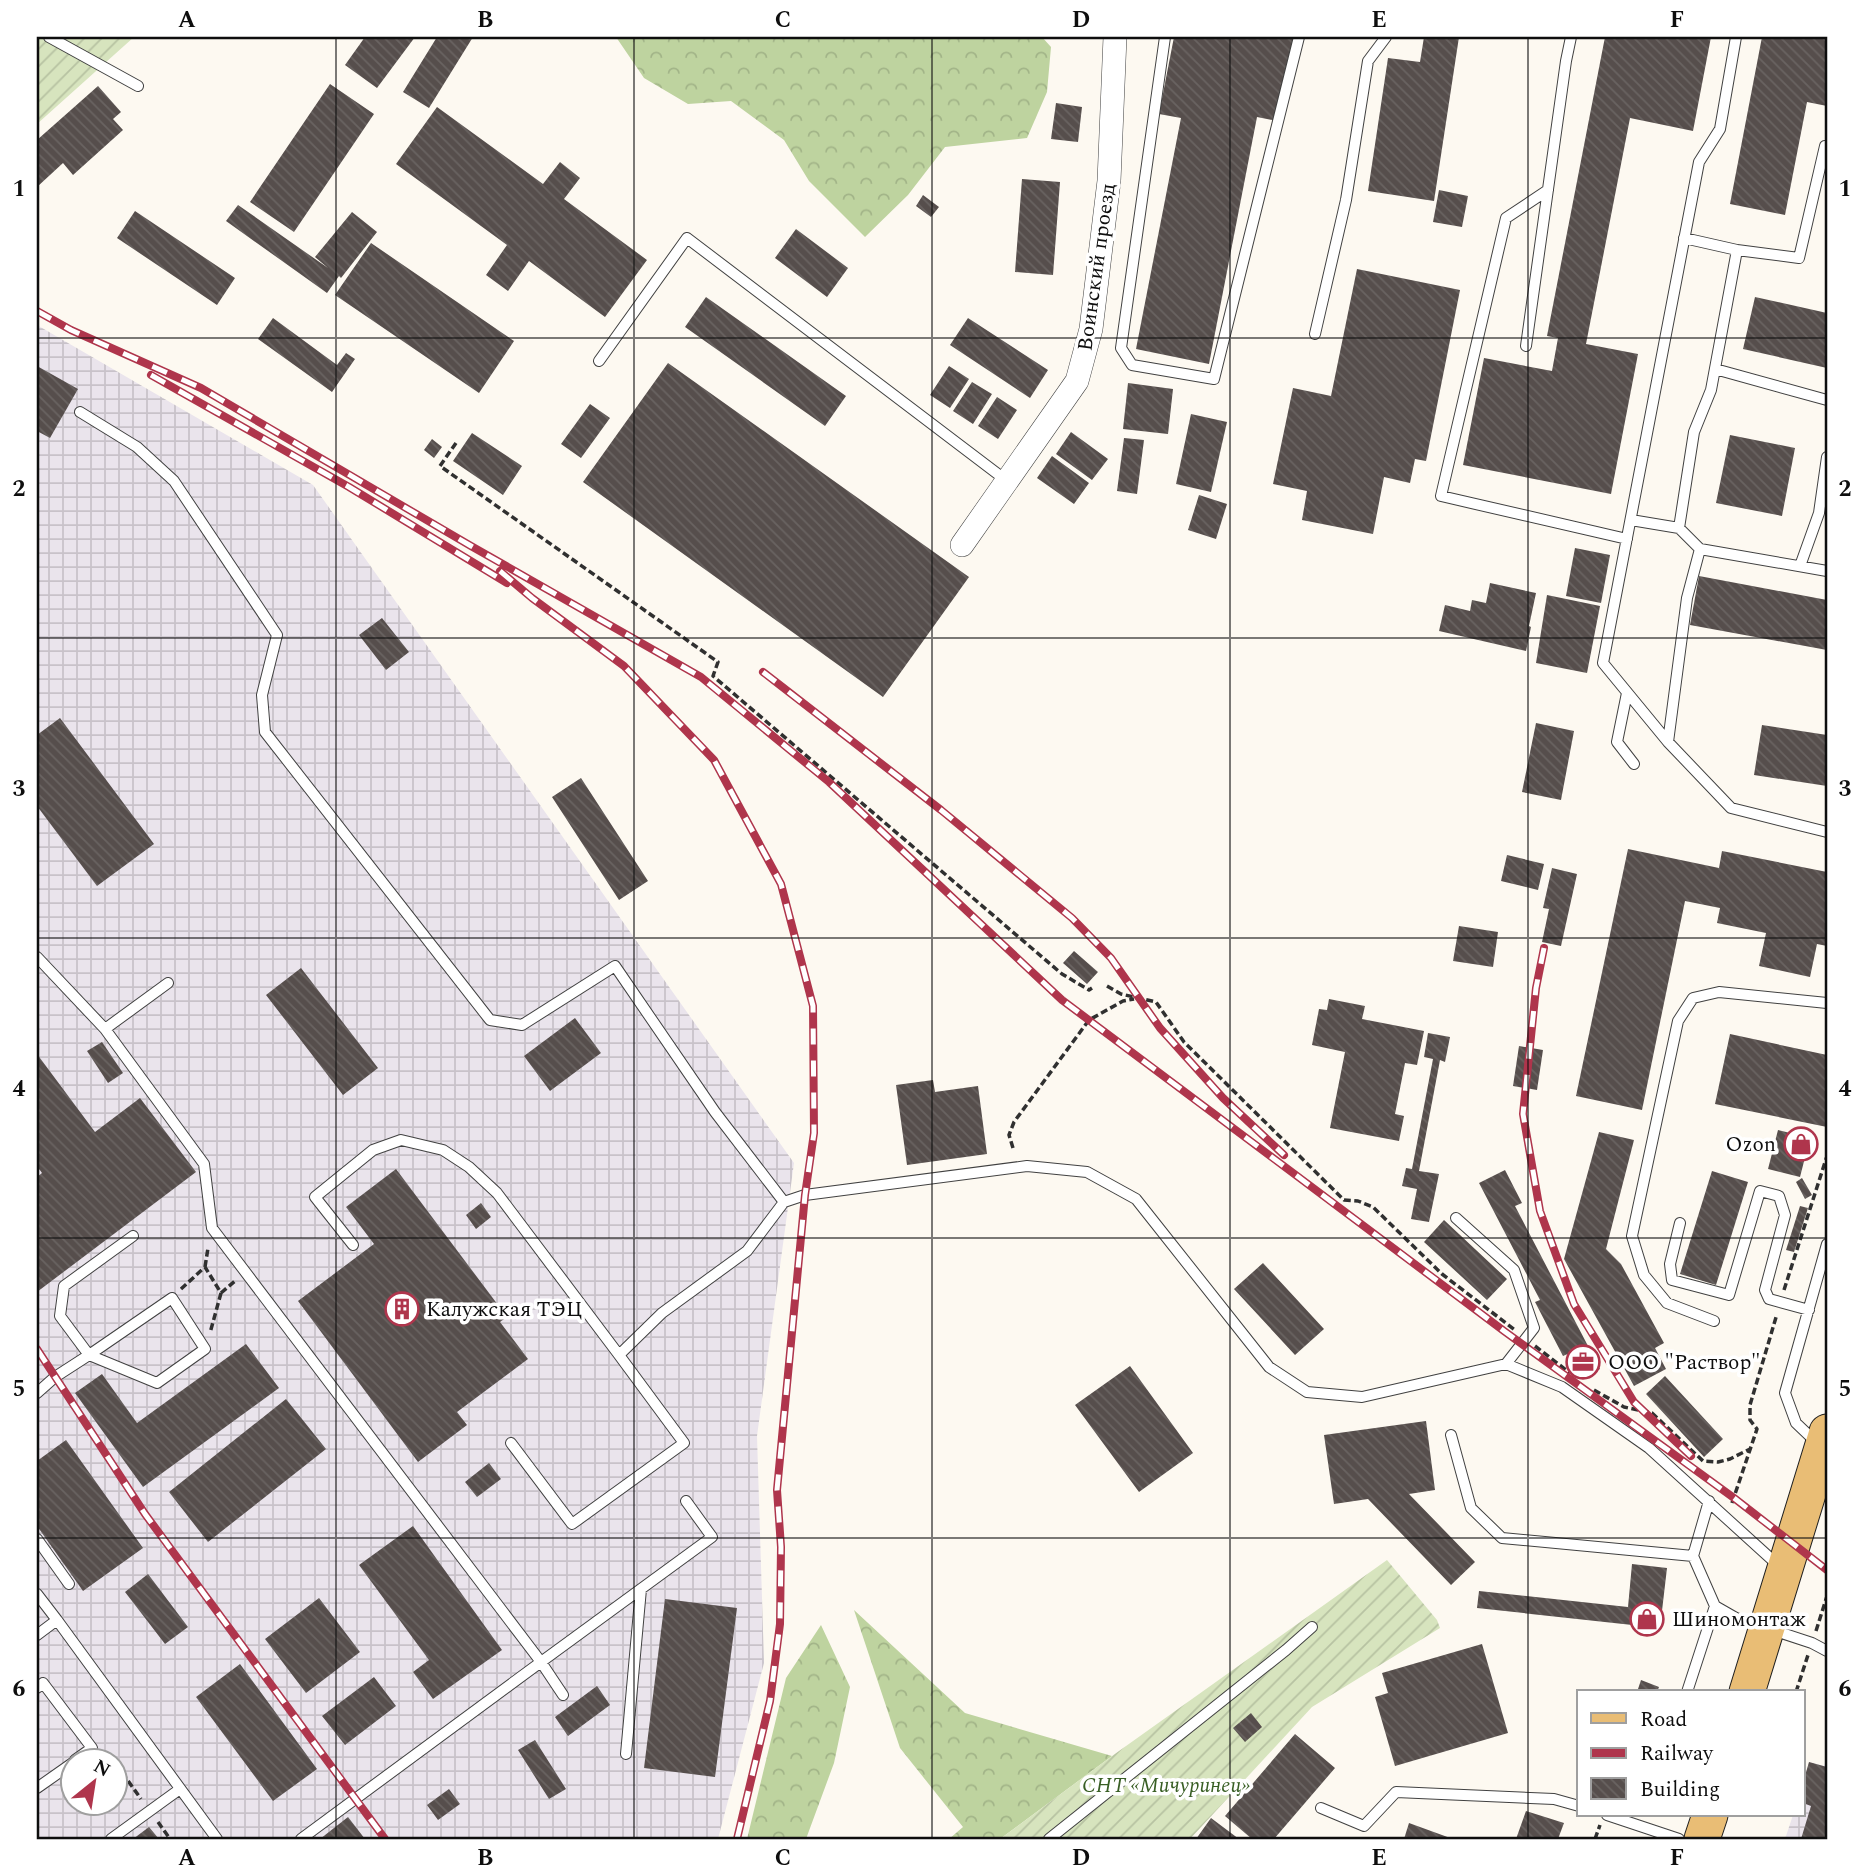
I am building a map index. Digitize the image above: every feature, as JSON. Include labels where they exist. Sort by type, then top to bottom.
[{"type":"main road","points":[[1747,1690],[1825,1440]]},
{"type":"main road","points":[[1702,1839],[1710,1816]]},
{"type":"street","name":"Воинский проезд","points":[[962,545],[1077,381],[1091,329],[1109,181],[1115,37]]},
{"type":"lane","points":[[49,37],[138,86]]},
{"type":"lane","points":[[1165,37],[1121,348],[1132,365],[1214,379],[1299,37]]},
{"type":"lane","points":[[1315,334],[1346,200],[1368,61],[1386,37]]},
{"type":"lane","points":[[1526,346],[1566,61],[1572,37]]},
{"type":"lane","points":[[1736,37],[1720,129],[1699,162],[1603,663],[1668,742],[1731,808],[1827,832]]},
{"type":"lane","points":[[1684,238],[1737,250],[1799,258],[1827,146]]},
{"type":"lane","points":[[1548,190],[1506,218],[1441,496],[1627,539]]},
{"type":"lane","points":[[600,361],[687,237],[1007,481]]},
{"type":"lane","points":[[1679,528],[1694,432],[1712,390],[1737,250]]},
{"type":"lane","points":[[1715,369],[1827,400]]},
{"type":"lane","points":[[80,412],[137,447],[174,481],[277,635],[262,695],[265,732],[490,1020],[522,1025],[615,966],[715,1112],[784,1202]]},
{"type":"lane","points":[[1800,566],[1819,513],[1827,457]]},
{"type":"lane","points":[[1631,520],[1679,528],[1700,549],[1827,571]]},
{"type":"lane","points":[[1668,742],[1687,597],[1700,549]]},
{"type":"lane","points":[[1627,693],[1617,742],[1634,764]]},
{"type":"lane","points":[[37,957],[105,1029],[204,1164],[212,1228],[564,1695]]},
{"type":"lane","points":[[105,1029],[168,983]]},
{"type":"lane","points":[[1714,1321],[1667,1303],[1644,1275],[1632,1236],[1678,1021],[1693,998],[1719,992],[1827,1003]]},
{"type":"lane","points":[[353,1245],[315,1197],[373,1150],[401,1140],[443,1150],[468,1167],[497,1193],[684,1443],[572,1524],[510,1443]]},
{"type":"lane","points":[[620,1355],[662,1313],[747,1251],[784,1202],[805,1195],[1027,1166],[1087,1172],[1136,1199],[1269,1367],[1307,1392],[1363,1398],[1506,1364],[1562,1387],[1649,1448],[1784,1571]]},
{"type":"lane","points":[[1681,1223],[1670,1264],[1672,1280],[1729,1295],[1760,1191],[1779,1196],[1785,1215],[1765,1290],[1769,1299],[1809,1310]]},
{"type":"lane","points":[[1456,1218],[1514,1270],[1534,1328],[1506,1364]]},
{"type":"lane","points":[[37,1394],[55,1377],[89,1355],[172,1298],[205,1349],[158,1383],[89,1355],[60,1316],[64,1286],[134,1236]]},
{"type":"lane","points":[[1825,1440],[1796,1423],[1785,1393],[1827,1244]]},
{"type":"lane","points":[[1451,1435],[1471,1508],[1502,1538],[1693,1556]]},
{"type":"lane","points":[[301,1839],[712,1536],[686,1501]]},
{"type":"lane","points":[[1709,1501],[1693,1556],[1715,1606],[1737,1618],[1812,1643],[1827,1651]]},
{"type":"lane","points":[[37,1539],[69,1584]]},
{"type":"lane","points":[[626,1754],[641,1588]]},
{"type":"lane","points":[[37,1594],[217,1839]]},
{"type":"lane","points":[[1688,1690],[1715,1606]]},
{"type":"lane","points":[[37,1635],[57,1620]]},
{"type":"lane","points":[[1049,1839],[1286,1650],[1312,1626]]},
{"type":"lane","points":[[39,1681],[90,1746]]},
{"type":"lane","points":[[37,1788],[60,1771]]},
{"type":"lane","points":[[111,1839],[180,1789]]},
{"type":"lane","points":[[1321,1808],[1364,1826],[1396,1792],[1555,1799],[1577,1805]]},
{"type":"lane","points":[[1610,1816],[1679,1839]]},
{"type":"lane","points":[[1643,1827],[1647,1816]]},
{"type":"path","points":[[456,443],[440,466],[718,662],[713,676],[1062,974],[1089,990],[1092,988]]},
{"type":"path","points":[[1107,986],[1121,995],[1156,1002],[1184,1042],[1344,1200],[1373,1207],[1442,1274],[1572,1375]]},
{"type":"path","points":[[1013,1148],[1009,1135],[1014,1122],[1089,1020],[1123,1001],[1139,998]]},
{"type":"path","points":[[172,1298],[205,1267],[221,1293],[205,1349]]},
{"type":"path","points":[[1592,1388],[1624,1407],[1651,1413],[1703,1461],[1718,1462],[1730,1459],[1750,1449]]},
{"type":"path","points":[[1727,1518],[1756,1429]]},
{"type":"shaded area","points":[[37,325],[313,485],[794,1163],[757,1436],[764,1663],[718,1839],[37,1839]]},
{"type":"shaded area","points":[[1827,1757],[1827,1839],[1785,1839],[1793,1816],[1804,1816],[1804,1780],[1809,1762],[1824,1766]]},
{"type":"green space","points":[[37,37],[134,37],[37,124]]},
{"type":"green space","points":[[616,37],[1042,37],[1051,47],[1047,92],[1027,138],[945,147],[908,195],[865,237],[809,181],[784,140],[731,101],[688,104],[644,78]]},
{"type":"green space","name":"СНТ «Мичуринец»","points":[[1387,1560],[1437,1620],[1440,1628],[1312,1707],[1190,1839],[1000,1839],[1112,1756]]},
{"type":"green space","points":[[854,1610],[965,1713],[1112,1756],[1000,1839],[949,1839],[963,1827],[900,1748]]},
{"type":"green space","points":[[821,1625],[850,1687],[834,1763],[806,1839],[747,1839],[786,1678]]},
{"type":"building","points":[[365,37],[415,37],[377,88],[345,65]]},
{"type":"building","points":[[437,37],[473,37],[429,108],[403,92]]},
{"type":"building","points":[[1174,37],[1294,37],[1277,121],[1257,117],[1209,364],[1136,349],[1181,118],[1159,114]]},
{"type":"building","points":[[1424,37],[1459,37],[1434,201],[1368,191],[1388,58],[1420,62]]},
{"type":"building","points":[[1605,37],[1711,37],[1693,131],[1630,118],[1586,344],[1638,354],[1611,494],[1463,465],[1484,358],[1552,371],[1558,338],[1547,336]]},
{"type":"building","points":[[1762,37],[1827,37],[1827,106],[1807,102],[1785,215],[1730,204]]},
{"type":"building","points":[[330,84],[374,114],[294,232],[250,202]]},
{"type":"building","points":[[98,86],[121,112],[113,119],[123,130],[73,175],[63,163],[37,187],[37,140]]},
{"type":"building","points":[[1056,103],[1082,107],[1078,142],[1051,139]]},
{"type":"building","points":[[437,107],[543,184],[560,162],[580,178],[564,199],[647,260],[605,317],[529,261],[508,291],[486,275],[507,245],[396,164]]},
{"type":"building","points":[[1022,179],[1060,182],[1053,275],[1015,272]]},
{"type":"building","points":[[1439,190],[1468,196],[1462,227],[1433,222]]},
{"type":"building","points":[[923,195],[939,207],[931,217],[916,206]]},
{"type":"building","points":[[238,205],[328,268],[315,257],[352,212],[377,232],[327,293],[226,221]]},
{"type":"building","points":[[135,211],[235,278],[217,305],[117,238]]},
{"type":"building","points":[[796,229],[848,268],[827,297],[775,258]]},
{"type":"building","points":[[371,243],[514,341],[479,393],[335,295]]},
{"type":"building","points":[[1357,269],[1460,290],[1426,461],[1415,459],[1410,483],[1384,477],[1373,534],[1302,520],[1307,491],[1273,484],[1293,388],[1331,396]]},
{"type":"building","points":[[706,297],[846,396],[825,426],[685,327]]},
{"type":"building","points":[[1755,297],[1827,313],[1827,368],[1743,349]]},
{"type":"building","points":[[273,318],[337,365],[346,353],[355,359],[332,392],[258,339]]},
{"type":"building","points":[[968,318],[1048,370],[1030,398],[950,345]]},
{"type":"building","points":[[668,363],[969,577],[883,697],[583,482]]},
{"type":"building","points":[[37,366],[78,389],[50,438],[37,431]]},
{"type":"building","points":[[949,366],[969,379],[950,408],[930,395]]},
{"type":"building","points":[[972,382],[992,394],[973,424],[953,411]]},
{"type":"building","points":[[1128,383],[1173,389],[1168,434],[1123,429]]},
{"type":"building","points":[[997,397],[1017,410],[998,439],[978,426]]},
{"type":"building","points":[[590,404],[610,418],[581,458],[561,444]]},
{"type":"building","points":[[1191,414],[1227,422],[1211,492],[1176,484]]},
{"type":"building","points":[[1071,432],[1108,459],[1092,480],[1056,454]]},
{"type":"building","points":[[472,433],[522,466],[503,495],[453,461]]},
{"type":"building","points":[[1730,435],[1795,448],[1782,516],[1716,503]]},
{"type":"building","points":[[1124,438],[1144,440],[1137,494],[1117,491]]},
{"type":"building","points":[[432,439],[442,447],[434,458],[424,450]]},
{"type":"building","points":[[1052,456],[1089,483],[1074,504],[1037,478]]},
{"type":"building","points":[[1199,495],[1227,504],[1216,539],[1188,530]]},
{"type":"building","points":[[1575,548],[1610,555],[1601,603],[1566,596]]},
{"type":"building","points":[[1699,576],[1827,600],[1827,650],[1690,625]]},
{"type":"building","points":[[1490,583],[1536,593],[1526,651],[1439,631],[1445,605],[1470,611],[1472,600],[1486,603]]},
{"type":"building","points":[[1547,595],[1600,606],[1587,673],[1536,663]]},
{"type":"building","points":[[382,618],[409,652],[386,670],[359,635]]},
{"type":"building","points":[[60,718],[154,844],[97,886],[37,806],[37,735]]},
{"type":"building","points":[[1536,723],[1574,731],[1561,800],[1522,792]]},
{"type":"building","points":[[1762,725],[1827,735],[1827,786],[1754,775]]},
{"type":"building","points":[[581,778],[648,881],[619,900],[552,797]]},
{"type":"building","points":[[1628,849],[1719,868],[1722,851],[1827,872],[1827,946],[1817,944],[1810,977],[1759,966],[1766,933],[1717,923],[1720,908],[1685,901],[1642,1110],[1576,1096]]},
{"type":"building","points":[[1507,855],[1544,864],[1538,890],[1501,881]]},
{"type":"building","points":[[1552,868],[1577,874],[1561,946],[1542,942],[1549,909],[1543,908]]},
{"type":"building","points":[[1459,926],[1498,932],[1493,967],[1453,961]]},
{"type":"building","points":[[1074,951],[1098,972],[1087,984],[1063,963]]},
{"type":"building","points":[[301,968],[378,1068],[343,1095],[266,995]]},
{"type":"building","points":[[1329,999],[1365,1006],[1362,1019],[1424,1031],[1417,1065],[1405,1063],[1395,1114],[1404,1116],[1399,1141],[1330,1128],[1345,1052],[1312,1045],[1319,1009],[1327,1010]]},
{"type":"building","points":[[575,1018],[601,1053],[550,1091],[524,1056]]},
{"type":"building","points":[[1428,1033],[1450,1037],[1445,1062],[1440,1060],[1419,1171],[1439,1174],[1429,1222],[1411,1219],[1417,1189],[1402,1186],[1406,1168],[1412,1169],[1433,1059],[1424,1057]]},
{"type":"building","points":[[1730,1034],[1827,1055],[1827,1127],[1715,1104]]},
{"type":"building","points":[[102,1042],[123,1073],[108,1083],[87,1051]]},
{"type":"building","points":[[1519,1046],[1543,1050],[1537,1090],[1513,1086]]},
{"type":"building","points":[[37,1054],[95,1132],[140,1098],[196,1172],[37,1292],[37,1177],[42,1173],[37,1166]]},
{"type":"building","points":[[933,1080],[935,1092],[978,1086],[987,1154],[907,1165],[896,1085]]},
{"type":"building","points":[[1778,1130],[1810,1138],[1800,1177],[1768,1169]]},
{"type":"building","points":[[1599,1132],[1634,1140],[1606,1249],[1621,1264],[1664,1343],[1655,1348],[1666,1369],[1634,1386],[1564,1259]]},
{"type":"building","name":"Калужская ТЭЦ","points":[[396,1169],[507,1317],[500,1322],[528,1359],[457,1412],[467,1425],[418,1462],[298,1301],[374,1244],[346,1207]]},
{"type":"building","points":[[1505,1170],[1522,1203],[1515,1206],[1600,1369],[1583,1378],[1570,1353],[1563,1356],[1535,1302],[1540,1300],[1479,1183]]},
{"type":"building","points":[[1712,1171],[1748,1182],[1716,1285],[1680,1274]]},
{"type":"building","points":[[1802,1178],[1812,1195],[1805,1199],[1796,1182]]},
{"type":"building","points":[[481,1203],[491,1217],[476,1229],[466,1215]]},
{"type":"building","points":[[1800,1206],[1808,1208],[1794,1252],[1786,1250]]},
{"type":"building","points":[[1444,1220],[1507,1279],[1487,1300],[1424,1242]]},
{"type":"building","points":[[1263,1263],[1324,1329],[1295,1355],[1234,1289]]},
{"type":"building","points":[[246,1344],[279,1388],[143,1487],[75,1393],[102,1374],[137,1423]]},
{"type":"building","points":[[1130,1366],[1193,1453],[1139,1492],[1075,1405]]},
{"type":"building","points":[[1665,1376],[1723,1439],[1704,1457],[1646,1394]]},
{"type":"building","points":[[286,1399],[326,1449],[208,1542],[169,1492]]},
{"type":"building","points":[[1426,1421],[1435,1490],[1409,1494],[1475,1562],[1451,1585],[1368,1499],[1334,1504],[1324,1435]]},
{"type":"building","points":[[66,1440],[143,1548],[83,1591],[37,1526],[37,1461]]},
{"type":"building","points":[[489,1463],[501,1479],[477,1497],[465,1482]]},
{"type":"building","points":[[413,1526],[502,1650],[433,1699],[413,1672],[429,1660],[359,1565]]},
{"type":"building","points":[[1632,1564],[1667,1568],[1660,1628],[1477,1608],[1479,1591],[1628,1607]]},
{"type":"building","points":[[148,1574],[188,1627],[165,1644],[125,1592]]},
{"type":"building","points":[[319,1598],[360,1652],[306,1693],[265,1639]]},
{"type":"building","points":[[665,1599],[737,1608],[715,1777],[644,1768]]},
{"type":"building","points":[[1482,1644],[1508,1733],[1395,1766],[1375,1697],[1388,1693],[1382,1673]]},
{"type":"building","points":[[240,1664],[317,1769],[273,1801],[196,1697]]},
{"type":"building","points":[[374,1677],[396,1706],[345,1745],[322,1716]]},
{"type":"building","points":[[1641,1680],[1659,1687],[1658,1690],[1638,1690]]},
{"type":"building","points":[[597,1686],[610,1705],[568,1736],[555,1717]]},
{"type":"building","points":[[1251,1713],[1262,1727],[1245,1742],[1233,1728]]},
{"type":"building","points":[[1295,1734],[1335,1768],[1274,1839],[1252,1839],[1225,1816]]},
{"type":"building","points":[[535,1740],[566,1789],[549,1799],[518,1750]]},
{"type":"building","points":[[1809,1762],[1827,1767],[1827,1839],[1801,1839],[1811,1806],[1804,1803],[1804,1780]]},
{"type":"building","points":[[449,1789],[460,1804],[438,1820],[427,1805]]},
{"type":"building","points":[[1526,1811],[1564,1823],[1558,1839],[1516,1839]]},
{"type":"building","points":[[348,1817],[365,1839],[320,1839]]},
{"type":"building","points":[[1211,1818],[1239,1839],[1196,1839]]},
{"type":"building","points":[[1409,1823],[1453,1839],[1404,1839]]},
{"type":"building","points":[[149,1827],[159,1839],[133,1839]]},
{"type":"railway","points":[[37,311],[71,330],[201,388],[701,677],[829,782],[1062,1000],[1504,1331],[1734,1498],[1827,1570]]},
{"type":"railway","points":[[151,375],[349,487],[507,583]]},
{"type":"railway","points":[[500,571],[624,666],[714,760],[781,884],[813,1006],[814,1133],[805,1195],[777,1490],[781,1547],[780,1624],[770,1701],[737,1839]]},
{"type":"railway","points":[[763,672],[941,810],[1072,918],[1111,958],[1160,1028],[1223,1098],[1284,1155]]},
{"type":"railway","points":[[1544,948],[1536,988],[1523,1114],[1540,1211],[1574,1304],[1634,1402],[1691,1456]]},
{"type":"railway","points":[[37,1349],[145,1514],[385,1839]]},
{"type":"place","name":"Ozon","points":[[1801,1144]]},
{"type":"place","name":"Калужская ТЭЦ","points":[[402,1309]]},
{"type":"place","name":"ООО \"Раствор\"","points":[[1583,1362]]},
{"type":"place","name":"Шиномонтаж","points":[[1647,1619]]}]
